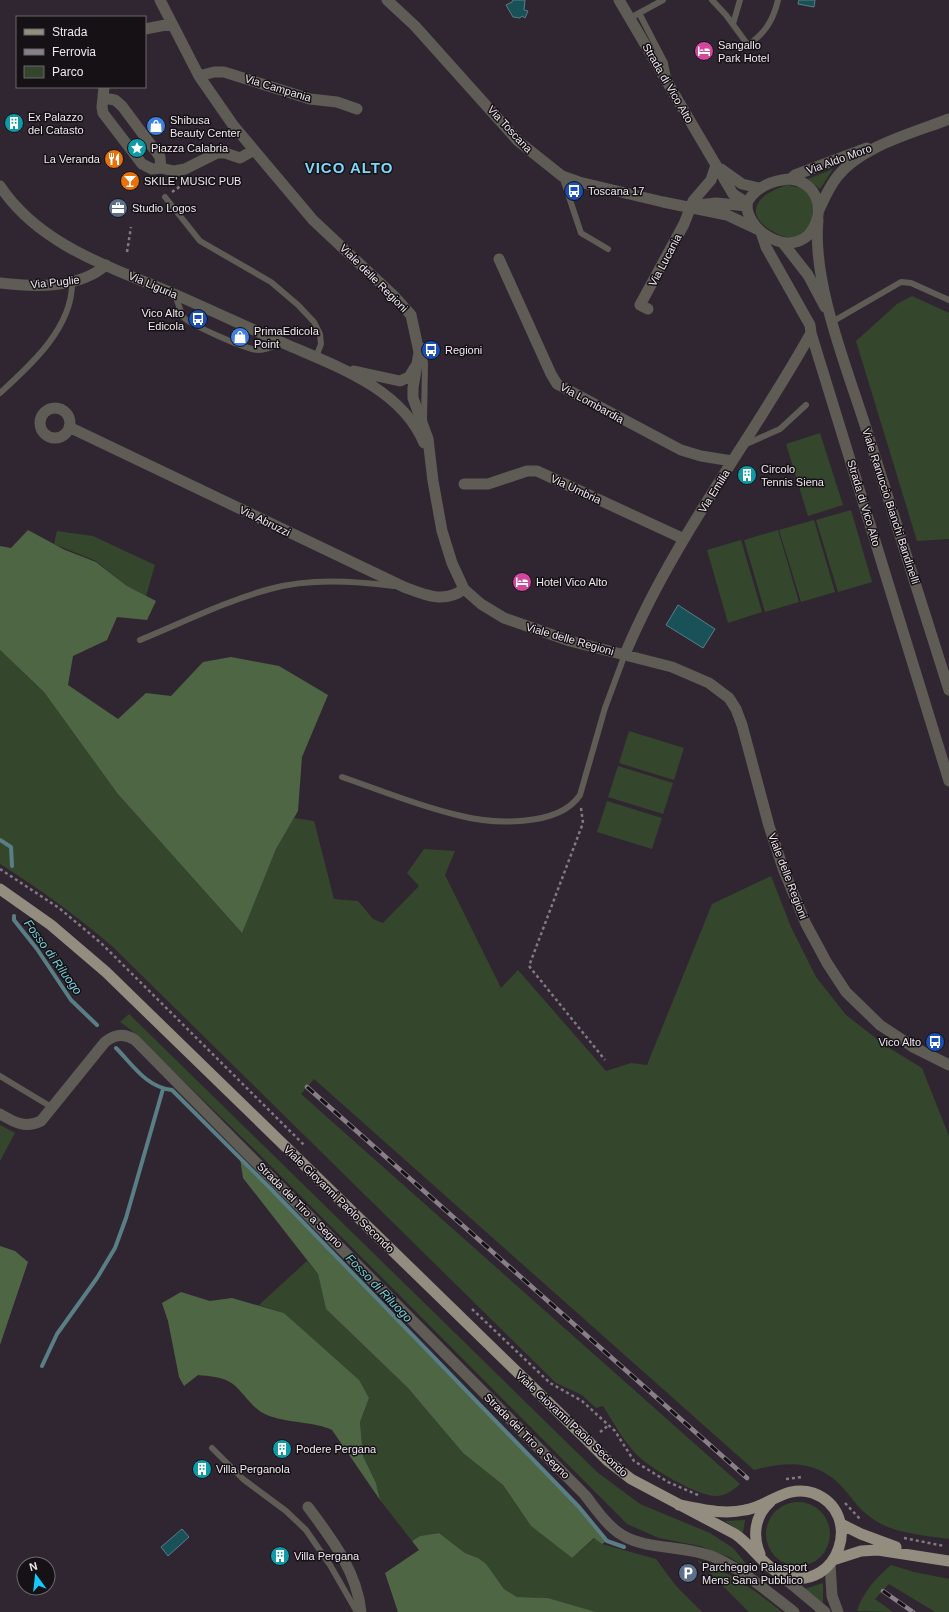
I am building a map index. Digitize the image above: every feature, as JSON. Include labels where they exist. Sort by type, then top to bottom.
[{"type":"main road","name":"Viale Giovanni Paolo Secondo","points":[[0,889],[51,925],[106,972],[608,1461],[631,1479],[679,1505],[743,1539],[775,1571],[786,1576],[799,1578],[811,1576],[822,1571],[832,1562],[839,1551],[842,1537],[841,1524],[831,1505],[814,1494],[804,1491],[793,1491],[750,1509],[729,1512],[709,1511],[679,1505]]},
{"type":"main road","name":"Viale Giovanni Paolo Secondo","points":[[763,1559],[756,1544],[756,1527],[762,1511],[774,1498]]},
{"type":"main road","name":"Viale Giovanni Paolo Secondo","points":[[841,1524],[861,1534],[923,1556]]},
{"type":"main road","name":"Viale Giovanni Paolo Secondo","points":[[832,1562],[861,1551],[873,1550],[923,1556],[949,1561]]},
{"type":"street","name":"Viale delle Regioni","points":[[160,0],[199,76],[223,112],[313,220],[405,307],[411,315],[415,327],[419,352],[413,395],[428,439],[442,531],[452,563],[464,588],[485,608],[515,622],[570,641],[658,662],[688,673],[716,687],[732,701],[742,725],[769,826],[782,865],[806,924],[827,963],[846,992],[880,1024],[913,1047],[949,1065]]},
{"type":"street","name":"Via Toscana","points":[[387,0],[415,26],[518,141],[562,176],[579,182],[727,215],[760,231]]},
{"type":"street","name":"Strada di Vico Alto","points":[[619,0],[634,16],[669,85],[733,194],[746,205],[751,219],[760,231],[766,247],[808,322],[949,781]]},
{"type":"street","points":[[146,29],[171,24]]},
{"type":"street","name":"Via Campania","points":[[199,76],[214,72],[224,72],[310,99],[337,102],[357,109]]},
{"type":"street","points":[[104,93],[122,106],[160,157],[161,168]]},
{"type":"street","points":[[104,93],[104,113],[142,164],[152,169],[161,168],[177,171],[212,154],[225,153],[240,158],[254,150]]},
{"type":"street","name":"Via Aldo Moro","points":[[790,179],[795,175],[840,157],[888,142],[949,119]]},
{"type":"street","name":"Via Aldo Moro","points":[[819,215],[831,186],[845,168],[859,158],[888,142]]},
{"type":"street","points":[[690,207],[696,196],[712,180],[716,165]]},
{"type":"street","name":"Strada di Vico Alto","points":[[716,165],[734,179],[759,188]]},
{"type":"street","points":[[746,205],[759,188],[777,180],[790,179],[803,184],[813,193],[819,215],[815,228],[808,236],[800,240],[783,243],[760,231]]},
{"type":"street","name":"Via Liguria","points":[[0,186],[21,213],[40,230],[58,242],[106,265],[316,357],[345,369],[400,381],[409,377],[417,365]]},
{"type":"street","name":"Via Toscana","points":[[690,207],[716,203],[746,205]]},
{"type":"street","name":"Via Lucania","points":[[648,309],[640,305],[684,224],[690,207]]},
{"type":"street","name":"Viale Ranuccio Bianchi Bandinelli","points":[[819,215],[818,254],[832,322],[949,690]]},
{"type":"street","name":"Viale Ranuccio Bianchi Bandinelli","points":[[783,243],[808,274],[832,322]]},
{"type":"street","name":"Via Lombardia","points":[[500,259],[557,384],[681,450],[701,456],[732,461]]},
{"type":"street","name":"Via Puglie","points":[[0,283],[29,285],[72,282],[91,276],[106,265]]},
{"type":"street","name":"Via Emilia","points":[[625,654],[643,615],[684,539],[811,333]]},
{"type":"street","name":"Via Liguria","points":[[345,369],[405,412],[419,432],[430,460]]},
{"type":"street","name":"Via Abruzzi","points":[[69,427],[404,587],[420,593],[440,597],[453,596],[464,588]]},
{"type":"street","name":"Via Umbria","points":[[464,484],[488,484],[527,472],[537,472],[684,539]]},
{"type":"street","name":"Strada del Tiro a Segno","points":[[0,1114],[23,1126],[33,1125],[41,1121],[105,1042],[112,1037],[123,1035],[136,1040],[579,1490],[617,1531],[632,1540],[685,1548],[713,1557],[739,1571],[794,1612]]},
{"type":"street","points":[[308,1507],[329,1536],[348,1567],[358,1591],[361,1612]]},
{"type":"street","points":[[832,1562],[832,1596],[838,1612]]},
{"type":"street","points":[[775,1571],[825,1612]]},
{"type":"lane","points":[[634,16],[663,0]]},
{"type":"lane","points":[[712,0],[733,24],[748,45],[768,27],[775,12],[778,0]]},
{"type":"lane","points":[[733,24],[740,0]]},
{"type":"lane","points":[[562,176],[581,233],[608,249]]},
{"type":"lane","points":[[165,197],[200,241],[272,282],[298,305],[314,322],[320,334],[321,344],[316,357]]},
{"type":"lane","points":[[0,393],[40,353],[56,331],[66,313],[70,300],[72,282]]},
{"type":"lane","points":[[832,322],[901,282],[911,283],[949,300]]},
{"type":"lane","points":[[175,295],[183,317],[202,328],[255,350],[267,349],[284,343]]},
{"type":"lane","points":[[415,327],[424,351],[424,424]]},
{"type":"lane","points":[[742,446],[780,429],[806,405]]},
{"type":"lane","points":[[140,640],[245,597],[281,586],[351,582],[404,587]]},
{"type":"lane","points":[[342,777],[436,809],[476,818],[508,820],[548,817],[568,809],[580,795],[605,708],[625,654]]},
{"type":"lane","points":[[0,1076],[53,1108]]},
{"type":"lane","points":[[212,1448],[243,1478],[286,1511],[306,1530],[330,1565],[357,1612]]},
{"type":"path","points":[[165,197],[194,177]]},
{"type":"path","points":[[128,252],[131,227]]},
{"type":"path","points":[[580,795],[583,823],[529,966],[605,1060]]},
{"type":"path","points":[[0,869],[59,908],[101,943],[309,1150]]},
{"type":"path","points":[[470,1307],[550,1384],[582,1401],[609,1425],[615,1431],[638,1464],[668,1482],[704,1497]]},
{"type":"path","points":[[600,1432],[609,1425]]},
{"type":"path","points":[[783,1481],[794,1477],[808,1478]]},
{"type":"path","points":[[844,1501],[866,1523]]},
{"type":"path","points":[[896,1536],[949,1547]]},
{"type":"green space","points":[[833,169],[820,189],[808,179]]},
{"type":"green space","points":[[788,185],[804,189],[814,202],[811,226],[795,237],[786,237],[772,231],[762,224],[757,217],[756,210],[758,204],[770,192]]},
{"type":"green space","points":[[912,296],[949,313],[949,539],[917,541],[856,341],[897,304]]},
{"type":"green space","points":[[820,433],[843,505],[808,516],[786,444]]},
{"type":"green space","points":[[851,510],[872,582],[838,592],[816,520]]},
{"type":"green space","points":[[814,520],[835,592],[801,602],[779,530]]},
{"type":"green space","points":[[28,530],[65,550],[96,562],[127,586],[156,601],[147,620],[117,617],[107,640],[73,656],[68,685],[118,719],[146,693],[171,696],[203,662],[231,657],[279,666],[328,695],[302,757],[298,811],[276,849],[242,933],[117,793],[44,692],[0,650],[0,546],[11,548]]},
{"type":"green space","points":[[778,530],[799,602],[765,612],[744,540]]},
{"type":"green space","points":[[57,531],[93,536],[155,565],[146,596],[127,586],[96,561],[54,544]]},
{"type":"green space","points":[[741,540],[762,612],[728,623],[707,550]]},
{"type":"green space","points":[[0,650],[44,692],[117,793],[241,932],[276,849],[294,818],[314,821],[334,899],[358,901],[373,919],[383,923],[419,886],[407,873],[424,849],[455,851],[445,875],[501,988],[518,970],[606,1071],[631,1063],[647,1065],[712,904],[771,876],[791,927],[816,977],[846,1015],[886,1046],[922,1068],[949,1136],[949,1539],[900,1531],[881,1524],[864,1512],[833,1479],[823,1472],[813,1468],[791,1464],[754,1470],[314,1079],[301,1094],[740,1484],[726,1494],[716,1496],[708,1495],[673,1480],[642,1460],[631,1449],[618,1431],[603,1406],[596,1408],[582,1395],[556,1383],[113,947],[58,903],[0,864]]},
{"type":"green space","points":[[629,731],[684,748],[674,780],[619,763]]},
{"type":"green space","points":[[618,766],[673,783],[663,814],[608,797]]},
{"type":"green space","points":[[607,801],[662,818],[652,849],[597,832]]},
{"type":"green space","points":[[129,1014],[597,1472],[640,1504],[710,1533],[733,1548],[752,1571],[729,1557],[700,1546],[659,1538],[627,1524],[256,1151],[131,1030],[120,1022]]},
{"type":"green space","points":[[0,1125],[15,1133],[0,1161]]},
{"type":"green space","points":[[240,1158],[579,1507],[607,1541],[602,1544],[594,1538],[572,1558],[531,1526],[503,1485],[463,1453],[408,1388],[326,1309],[318,1274],[243,1178]]},
{"type":"green space","points":[[0,1246],[15,1251],[28,1262],[0,1345]]},
{"type":"green space","points":[[307,1261],[318,1274],[326,1309],[408,1388],[463,1453],[503,1485],[531,1526],[572,1558],[595,1538],[602,1544],[656,1559],[676,1586],[702,1612],[596,1612],[548,1598],[517,1597],[504,1589],[478,1558],[465,1553],[439,1533],[420,1536],[412,1541],[380,1500],[376,1483],[363,1456],[360,1422],[369,1398],[359,1381],[284,1313],[259,1305]]},
{"type":"green space","points":[[181,1292],[210,1301],[232,1298],[284,1313],[359,1380],[369,1398],[360,1422],[363,1456],[376,1483],[380,1500],[332,1430],[318,1425],[283,1420],[267,1415],[257,1409],[233,1384],[221,1378],[198,1375],[184,1386],[179,1377],[168,1321],[162,1303]]},
{"type":"green space","points":[[798,1502],[816,1508],[824,1516],[830,1534],[824,1552],[816,1560],[798,1566],[780,1560],[772,1552],[766,1534],[772,1516],[780,1508]]},
{"type":"green space","points":[[745,1520],[743,1533],[725,1521]]},
{"type":"green space","points":[[439,1533],[465,1553],[478,1558],[486,1564],[504,1589],[517,1597],[548,1598],[596,1612],[398,1612],[385,1573],[419,1550],[412,1541],[420,1536]]},
{"type":"green space","points":[[697,1560],[731,1576],[752,1589],[782,1612],[749,1612]]},
{"type":"green space","points":[[891,1565],[914,1572],[949,1579],[949,1612],[935,1612],[889,1584],[875,1599],[893,1612],[857,1611],[871,1586]]},
{"type":"green space","points":[[823,1583],[823,1603],[804,1589]]},
{"type":"water","points":[[513,0],[525,0],[524,10],[528,11],[525,18],[522,16],[520,18],[513,17],[506,5]]},
{"type":"water","points":[[799,0],[815,0],[814,7],[798,4]]},
{"type":"water","points":[[678,605],[715,629],[703,648],[666,625]]},
{"type":"water","points":[[182,1529],[189,1537],[168,1556],[161,1547]]},
{"type":"waterway","name":"Fosso di Riluogo","points":[[0,840],[11,847],[12,866]]},
{"type":"waterway","name":"Fosso di Riluogo","points":[[14,916],[14,920],[37,949],[71,1000],[97,1025]]},
{"type":"waterway","name":"Fosso di Riluogo","points":[[116,1048],[147,1080],[155,1085],[172,1090],[271,1189],[579,1507],[607,1541],[624,1547]]},
{"type":"waterway","points":[[42,1366],[57,1334],[97,1278],[115,1248],[126,1218],[163,1089]]},
{"type":"railway","points":[[307,1087],[747,1478]]},
{"type":"railway","points":[[883,1591],[913,1612]]},
{"type":"place","name":"Sangallo Park Hotel","points":[[704,51]]},
{"type":"place","name":"Ex Palazzo del Catasto","points":[[14,123]]},
{"type":"place","name":"Shibusa Beauty Center","points":[[156,126]]},
{"type":"place","name":"Piazza Calabria","points":[[137,148]]},
{"type":"place","name":"La Veranda","points":[[114,159]]},
{"type":"place","name":"SKILE' MUSIC PUB","points":[[130,181]]},
{"type":"place","name":"Toscana 17","points":[[574,191]]},
{"type":"place","name":"Studio Logos","points":[[118,208]]},
{"type":"place","name":"Vico Alto Edicola","points":[[198,319]]},
{"type":"place","name":"PrimaEdicola Point","points":[[240,337]]},
{"type":"place","name":"Regioni","points":[[431,350]]},
{"type":"place","name":"Circolo Tennis Siena","points":[[747,475]]},
{"type":"place","name":"Hotel Vico Alto","points":[[522,582]]},
{"type":"place","name":"Vico Alto","points":[[935,1042]]},
{"type":"place","name":"Podere Pergana","points":[[282,1449]]},
{"type":"place","name":"Villa Perganola","points":[[202,1469]]},
{"type":"place","name":"Villa Pergana","points":[[280,1556]]},
{"type":"place","name":"Parcheggio Palasport Mens Sana Pubblico","points":[[688,1573]]},
{"type":"district","name":"VICO ALTO","points":[[349,168]]}]
